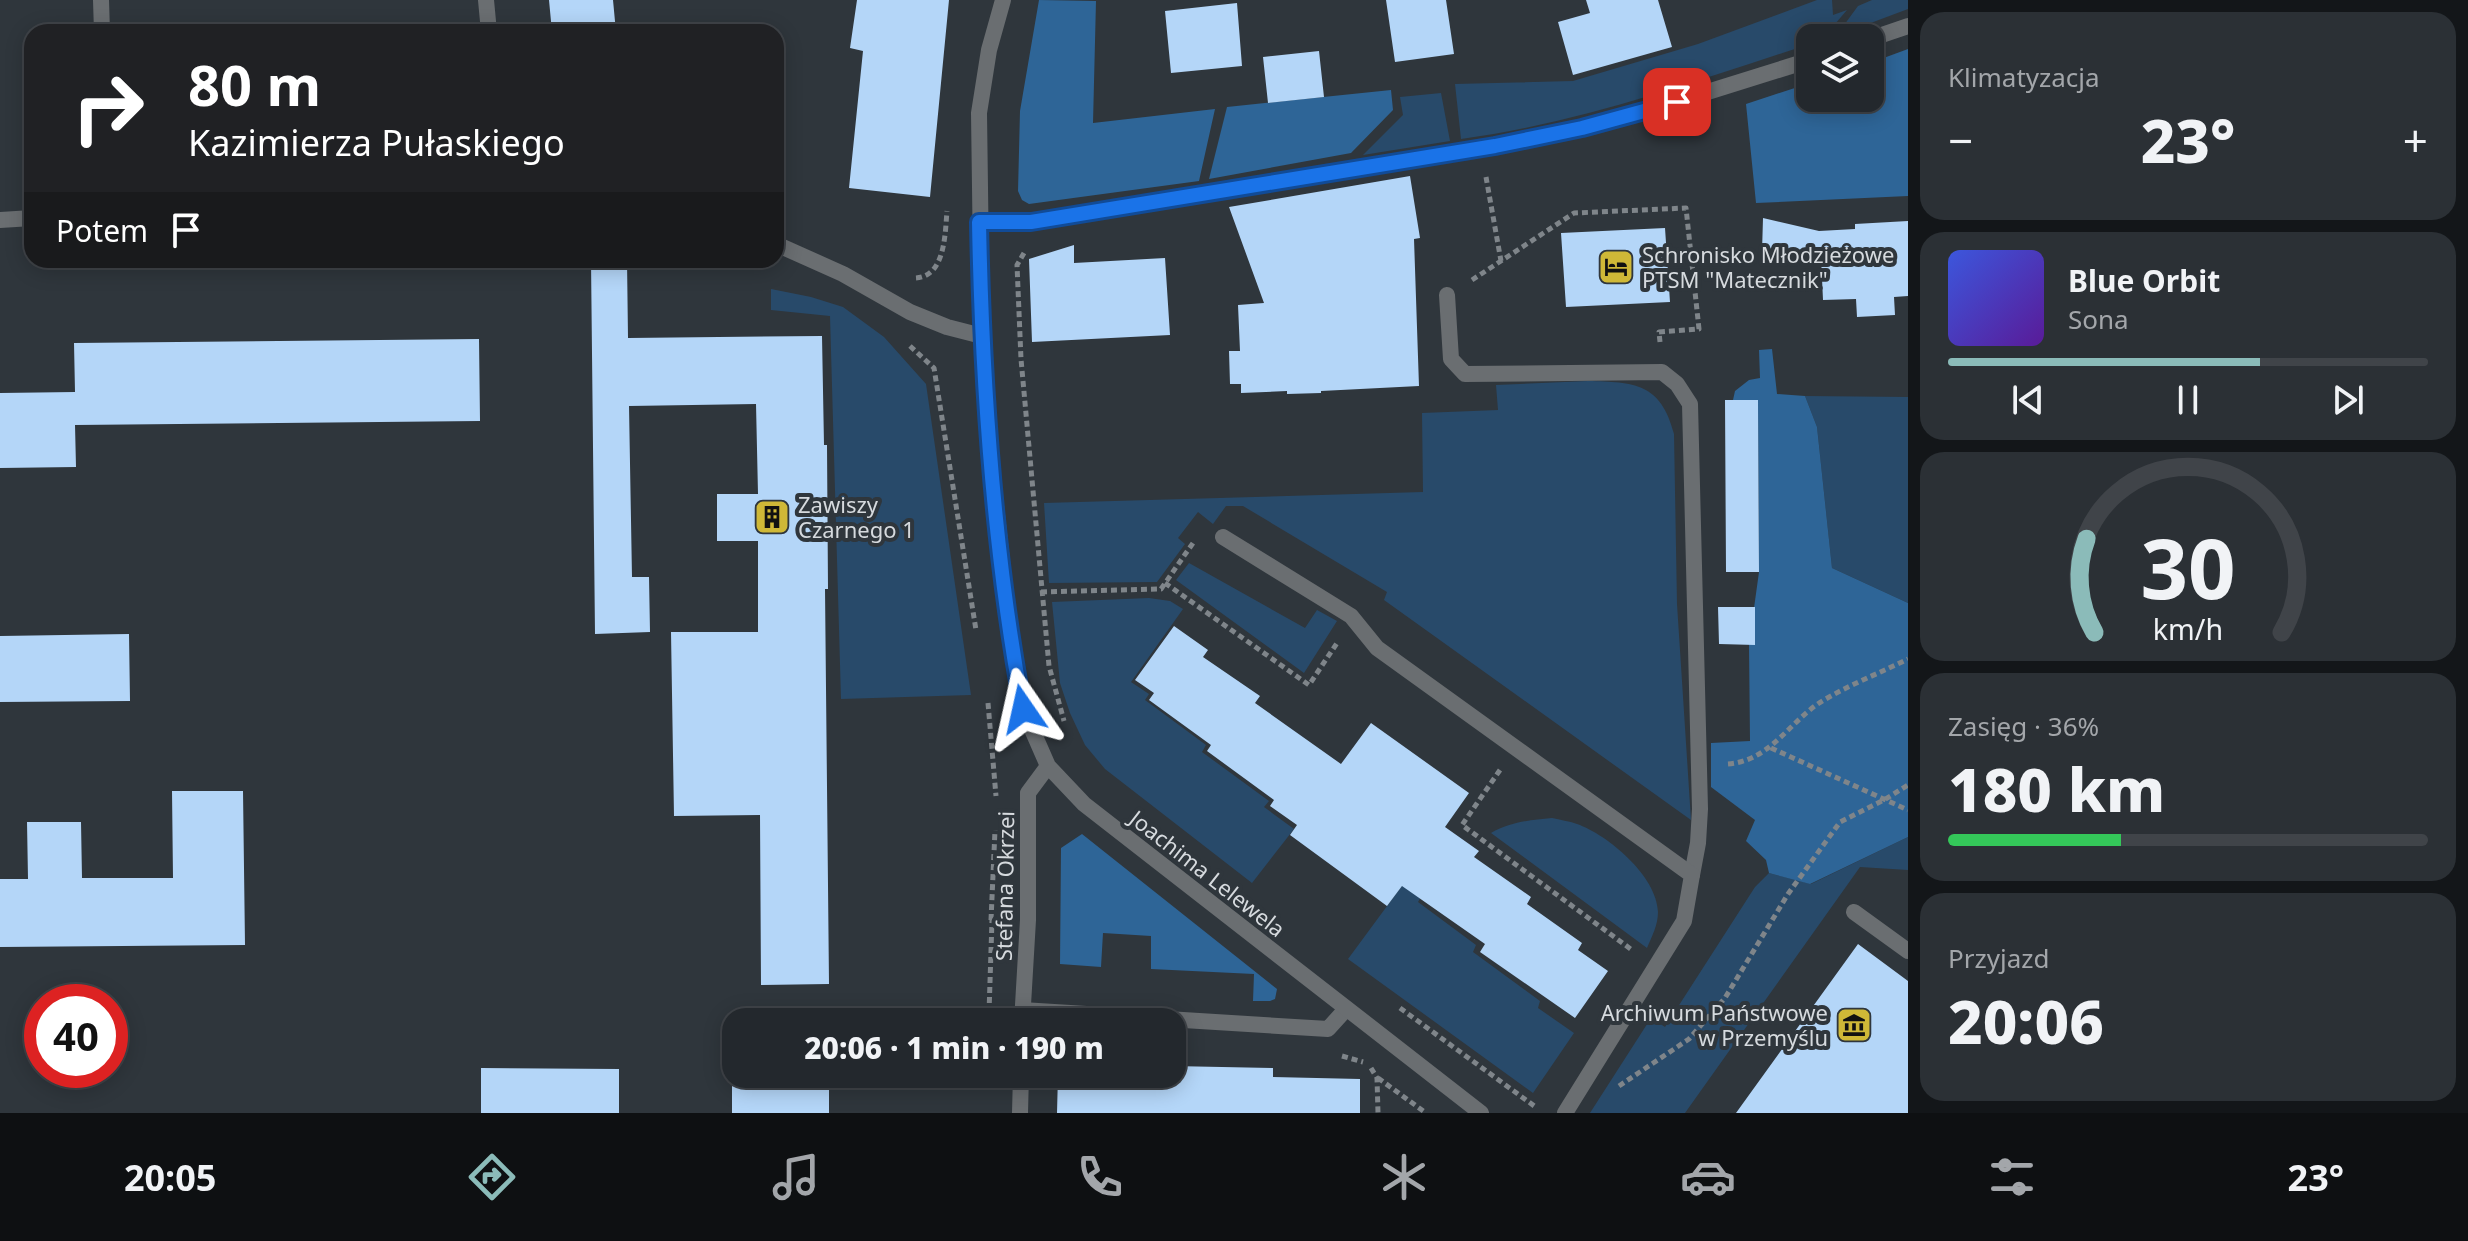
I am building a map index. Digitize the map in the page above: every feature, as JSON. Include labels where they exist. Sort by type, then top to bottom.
[{"type":"street","points":[[101,0],[102,24]]},
{"type":"street","points":[[486,0],[488,24]]},
{"type":"street","points":[[1003,0],[989,50],[979,113],[982,336],[988,431],[1011,645],[1023,709],[1048,766]]},
{"type":"street","points":[[1884,34],[1908,26]]},
{"type":"street","points":[[979,222],[1031,222],[1495,146],[1650,110],[1796,64]]},
{"type":"street","points":[[0,220],[24,218]]},
{"type":"street","points":[[784,248],[843,274],[910,312],[947,327],[982,336]]},
{"type":"street","points":[[1447,295],[1451,359],[1465,374],[1662,372],[1677,384],[1690,404],[1699,835],[1684,921],[1565,1113]]},
{"type":"street","points":[[1223,537],[1351,616],[1377,648],[1692,875]]},
{"type":"street","name":"Joachima Lelewela","points":[[1048,766],[1084,804],[1481,1113]]},
{"type":"street","name":"Stefana Okrzei","points":[[1022,1008],[1028,920],[1028,793],[1048,766]]},
{"type":"street","points":[[1854,912],[1908,951]]},
{"type":"street","points":[[1186,1023],[1328,1029],[1346,1009]]},
{"type":"street","points":[[1020,1113],[1021,1088]]},
{"type":"path","points":[[1485,174],[1501,261]]},
{"type":"path","points":[[909,277],[919,279],[930,274],[939,262],[948,204]]},
{"type":"path","points":[[1447,295],[1574,213],[1686,208],[1699,329],[1659,332],[1662,372]]},
{"type":"path","points":[[1029,246],[1017,265],[1021,359],[1049,666],[1067,731]]},
{"type":"path","points":[[904,340],[934,368],[978,641]]},
{"type":"path","points":[[1041,592],[1161,589],[1204,527],[1223,537]]},
{"type":"path","points":[[1165,583],[1309,685],[1346,630],[1356,622]]},
{"type":"path","points":[[1699,766],[1738,764],[1771,748],[1822,701],[1908,659]]},
{"type":"path","points":[[987,697],[996,802]]},
{"type":"path","points":[[1516,748],[1462,825],[1636,953]]},
{"type":"path","points":[[1771,748],[1908,810]]},
{"type":"path","points":[[1587,1078],[1616,1088],[1689,1039],[1725,998],[1788,894],[1840,822],[1908,785]]},
{"type":"path","points":[[991,920],[995,817]]},
{"type":"path","points":[[1389,1000],[1544,1113]]},
{"type":"path","points":[[1377,1078],[1426,1113]]},
{"type":"shaded area","points":[[1039,0],[1096,1],[1093,123],[1215,109],[1199,181],[1029,204],[1022,200],[1018,191],[1020,111]]},
{"type":"shaded area","points":[[1817,0],[1832,0],[1833,15],[1847,10],[1835,24],[1796,24],[1796,49],[1594,112],[1461,139],[1455,84],[1573,81],[1698,44]]},
{"type":"shaded area","points":[[1872,0],[1908,0],[1908,9],[1868,24],[1845,24],[1858,6]]},
{"type":"shaded area","points":[[1908,49],[1908,196],[1756,203],[1746,104],[1796,88],[1796,112],[1884,112],[1884,58]]},
{"type":"shaded area","points":[[1391,90],[1393,110],[1351,153],[1209,179],[1227,107]]},
{"type":"shaded area","points":[[1441,93],[1450,141],[1363,155],[1403,115],[1400,97]]},
{"type":"shaded area","points":[[771,289],[843,307],[884,337],[926,384],[971,695],[841,699],[830,316],[771,310]]},
{"type":"shaded area","points":[[1772,349],[1777,394],[1805,396],[1817,427],[1832,568],[1908,603],[1908,837],[1810,884],[1769,873],[1766,860],[1746,841],[1755,820],[1711,787],[1711,743],[1750,741],[1749,644],[1759,572],[1758,400],[1733,400],[1735,391],[1749,380],[1760,378],[1759,350]]},
{"type":"shaded area","points":[[1588,381],[1632,385],[1653,395],[1662,404],[1674,434],[1677,604],[1691,820],[1384,600],[1387,592],[1243,506],[1226,506],[1213,524],[1198,512],[1178,538],[1185,544],[1157,582],[1049,583],[1044,503],[1423,492],[1422,413],[1498,410],[1496,385]]},
{"type":"shaded area","points":[[1805,396],[1908,397],[1908,603],[1832,568],[1817,427]]},
{"type":"shaded area","points":[[1189,563],[1305,628],[1317,610],[1337,621],[1304,673],[1176,580]]},
{"type":"shaded area","points":[[1149,598],[1170,601],[1183,609],[1131,682],[1149,694],[1145,700],[1206,745],[1202,752],[1269,801],[1264,807],[1294,829],[1252,883],[1105,769],[1085,745],[1070,713],[1060,683],[1052,602]]},
{"type":"shaded area","points":[[1552,818],[1577,824],[1603,837],[1640,871],[1656,898],[1658,912],[1647,948],[1491,833],[1513,824]]},
{"type":"shaded area","points":[[1082,834],[1277,989],[1275,999],[1253,1001],[1254,974],[1151,969],[1151,936],[1103,933],[1101,967],[1060,964],[1061,848]]},
{"type":"shaded area","points":[[1908,837],[1908,870],[1860,867],[1685,1113],[1590,1113],[1651,1018],[1665,1027],[1755,887],[1769,873],[1811,884]]},
{"type":"shaded area","points":[[1404,883],[1422,895],[1418,902],[1476,945],[1473,952],[1540,1001],[1538,1008],[1574,1033],[1533,1093],[1348,959]]},
{"type":"building","points":[[549,0],[613,0],[615,24],[551,24]]},
{"type":"building","points":[[857,0],[949,0],[930,197],[849,188],[863,51],[850,48]]},
{"type":"building","points":[[1386,0],[1446,0],[1454,54],[1395,62]]},
{"type":"building","points":[[1586,0],[1658,0],[1672,47],[1573,75],[1558,22],[1590,13]]},
{"type":"building","points":[[1237,3],[1242,66],[1171,73],[1165,11]]},
{"type":"building","points":[[1319,51],[1324,97],[1268,103],[1263,57]]},
{"type":"building","points":[[1410,176],[1420,238],[1414,239],[1419,386],[1287,394],[1287,391],[1241,393],[1241,384],[1230,384],[1229,351],[1240,351],[1238,305],[1264,303],[1229,207]]},
{"type":"building","points":[[1763,218],[1819,231],[1855,229],[1855,224],[1908,221],[1908,296],[1894,297],[1895,315],[1857,317],[1856,299],[1823,300],[1821,257],[1762,252]]},
{"type":"building","name":"Schronisko Młodzieżowe PTSM \"Matecznik\"","points":[[1665,228],[1670,302],[1566,307],[1561,233]]},
{"type":"building","points":[[1074,245],[1074,263],[1165,258],[1170,335],[1032,342],[1029,259]]},
{"type":"building","points":[[591,268],[627,268],[628,338],[822,336],[824,445],[827,445],[828,589],[825,589],[829,984],[761,985],[760,815],[674,816],[671,632],[758,632],[758,541],[717,541],[717,494],[758,494],[756,404],[629,406],[632,577],[649,577],[650,632],[595,634]]},
{"type":"building","points":[[479,339],[480,421],[75,425],[76,467],[0,468],[0,393],[75,392],[74,343]]},
{"type":"building","points":[[1725,400],[1758,400],[1759,572],[1726,572]]},
{"type":"building","points":[[1718,607],[1755,607],[1755,645],[1719,644]]},
{"type":"building","points":[[1174,626],[1208,650],[1203,657],[1260,696],[1255,703],[1341,764],[1371,723],[1469,793],[1445,827],[1479,851],[1474,857],[1531,897],[1527,904],[1582,943],[1578,950],[1608,971],[1575,1018],[1480,952],[1485,944],[1402,886],[1387,906],[1290,835],[1297,825],[1270,806],[1274,800],[1207,751],[1211,745],[1149,700],[1154,693],[1135,680]]},
{"type":"building","points":[[129,634],[130,701],[0,702],[0,636]]},
{"type":"building","points":[[172,791],[243,791],[245,945],[0,947],[0,879],[28,879],[27,822],[81,822],[82,878],[173,878]]},
{"type":"building","name":"Archiwum Państwowe w Przemyślu","points":[[1858,944],[1908,981],[1908,1113],[1736,1113]]},
{"type":"building","points":[[1186,1066],[1273,1068],[1273,1077],[1360,1079],[1360,1113],[1057,1113],[1058,1088],[1186,1088]]},
{"type":"building","points":[[481,1068],[619,1069],[619,1113],[481,1113]]},
{"type":"building","points":[[732,1088],[829,1088],[829,1113],[732,1113]]},
{"type":"place","name":"Schronisko Młodzieżowe PTSM \"Matecznik\"","points":[[1616,267]]},
{"type":"place","name":"Zawiszy Czarnego 1","points":[[772,517]]},
{"type":"place","name":"Archiwum Państwowe w Przemyślu","points":[[1854,1025]]},
{"type":"route","points":[[1023,709],[1011,645],[988,431],[979,222],[1031,222],[1495,146],[1582,128],[1677,102]]}]
